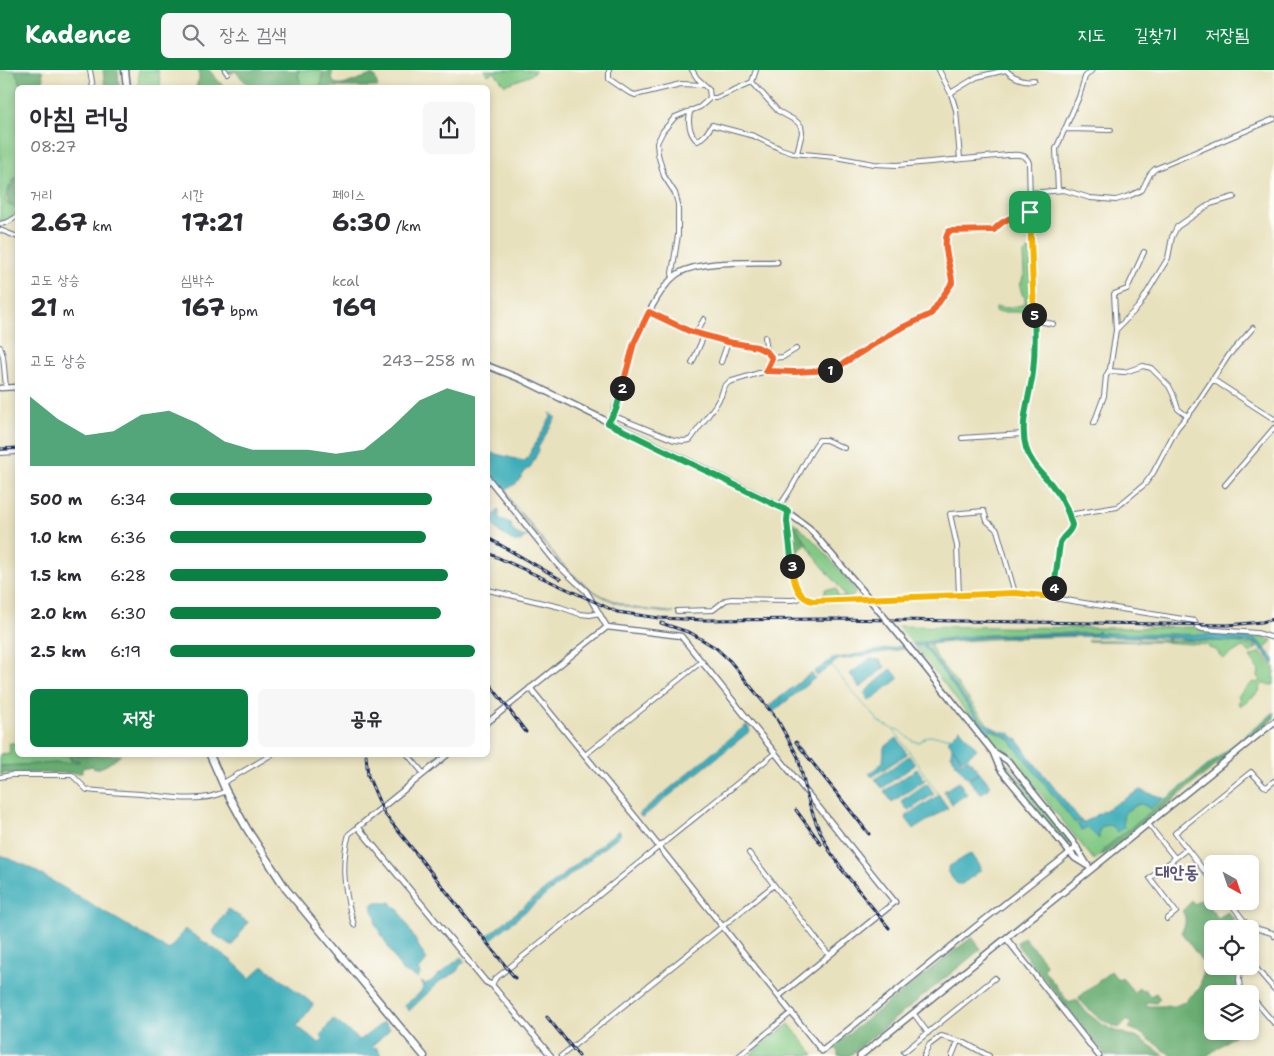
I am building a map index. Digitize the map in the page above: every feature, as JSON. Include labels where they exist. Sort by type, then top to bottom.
[{"type":"highway","points":[[126,70],[126,85]]},
{"type":"highway","points":[[211,757],[226,791],[247,829],[280,881],[424,1056]]},
{"type":"main road","points":[[490,367],[521,379],[779,506],[809,528],[994,752],[1008,761],[1077,847],[1089,869]]},
{"type":"main road","points":[[860,1056],[914,1014],[1089,869],[1274,722]]},
{"type":"main road","points":[[994,752],[1000,768],[1070,852],[1089,869]]},
{"type":"street","points":[[90,70],[92,85]]},
{"type":"street","points":[[609,70],[609,79],[611,81],[636,95],[682,84],[706,86]]},
{"type":"street","points":[[692,70],[696,78],[710,92],[710,98]]},
{"type":"street","points":[[673,278],[672,273],[678,235],[678,204],[675,193],[662,171],[657,143],[675,117],[700,107],[710,98],[716,98],[752,82],[756,70]]},
{"type":"street","points":[[939,70],[951,94],[956,110],[960,159]]},
{"type":"street","points":[[976,70],[977,77]]},
{"type":"street","points":[[951,94],[956,88],[977,77],[1006,70],[1018,78],[1029,81],[1034,80]]},
{"type":"street","points":[[1058,190],[1056,150],[1079,97],[1085,77],[1092,70]]},
{"type":"street","points":[[752,82],[778,111],[801,126],[802,133],[797,153]]},
{"type":"street","points":[[691,110],[688,118],[695,140],[700,140],[712,125],[754,136],[781,149],[797,153],[888,165],[1008,155],[1025,156],[1029,162],[1034,320],[1033,372],[1023,434],[1030,459],[1058,493],[1072,528],[1060,543],[1053,597]]},
{"type":"street","points":[[1030,193],[1058,190],[1098,200],[1122,198],[1142,190],[1155,168],[1274,119]]},
{"type":"street","points":[[1066,129],[1111,130]]},
{"type":"street","points":[[1116,330],[1139,306],[1168,258],[1172,237],[1177,227],[1210,204],[1234,197]]},
{"type":"street","points":[[612,415],[674,440],[690,440],[716,406],[726,384],[766,371],[831,370],[897,330],[931,314],[952,283],[947,258],[948,232],[952,230],[994,230],[1008,218],[1030,212]]},
{"type":"street","points":[[0,224],[15,218]]},
{"type":"street","points":[[0,230],[15,236]]},
{"type":"street","points":[[1094,423],[1104,396],[1106,376],[1109,371],[1116,330],[1114,294],[1127,289],[1144,252]]},
{"type":"street","points":[[608,423],[620,398],[634,343],[649,312],[673,278],[685,270],[702,266],[777,262]]},
{"type":"street","points":[[649,312],[689,331],[728,342],[757,347],[767,352],[772,358]]},
{"type":"street","points":[[696,333],[704,319]]},
{"type":"street","points":[[1034,320],[1053,324]]},
{"type":"street","points":[[1068,516],[1117,507],[1150,478],[1173,435],[1229,355],[1252,328]]},
{"type":"street","points":[[692,363],[703,334]]},
{"type":"street","points":[[765,337],[767,352]]},
{"type":"street","points":[[721,362],[728,342]]},
{"type":"street","points":[[0,347],[3,356],[3,388]]},
{"type":"street","points":[[772,358],[782,357],[796,349]]},
{"type":"street","points":[[766,371],[772,358]]},
{"type":"street","points":[[1109,371],[1125,372],[1143,366],[1151,368],[1169,386],[1178,408],[1187,416]]},
{"type":"street","points":[[1212,380],[1274,419]]},
{"type":"street","points":[[1224,485],[1274,428]]},
{"type":"street","points":[[962,438],[1023,434]]},
{"type":"street","points":[[779,506],[787,496],[819,440],[826,440],[844,448]]},
{"type":"street","points":[[0,453],[15,452]]},
{"type":"street","points":[[490,480],[558,565],[586,591],[606,626]]},
{"type":"street","points":[[788,511],[787,521],[793,576],[801,594],[808,600],[1015,593],[1053,597],[1147,615],[1195,621],[1197,627],[1202,629],[1257,633],[1274,638]]},
{"type":"street","points":[[959,595],[956,546],[950,514],[984,511],[987,521],[997,530],[1015,593]]},
{"type":"street","points":[[490,590],[560,607],[580,614],[590,616],[598,613]]},
{"type":"street","points":[[677,611],[713,610],[726,600],[732,599],[792,600],[798,599],[801,594]]},
{"type":"street","points":[[490,720],[606,626],[681,636],[894,902],[779,996]]},
{"type":"street","points":[[585,755],[701,662]]},
{"type":"street","points":[[530,688],[822,1051],[1077,847]]},
{"type":"street","points":[[492,985],[495,978],[775,753]]},
{"type":"street","points":[[222,783],[268,757]]},
{"type":"street","points":[[410,757],[424,774]]},
{"type":"street","points":[[354,925],[345,886],[344,866],[349,834],[445,757]]},
{"type":"street","points":[[1204,870],[1175,834],[1251,772],[1264,786],[1267,787],[1274,781]]},
{"type":"street","points":[[0,776],[72,775],[87,790],[158,796],[203,797],[218,795],[226,791]]},
{"type":"street","points":[[1148,824],[1175,858]]},
{"type":"street","points":[[358,827],[437,924],[486,982],[492,985],[551,1056]]},
{"type":"street","points":[[1167,919],[1176,912],[1150,878],[1188,849]]},
{"type":"street","points":[[749,853],[829,955]]},
{"type":"street","points":[[561,1056],[774,885]]},
{"type":"street","points":[[1259,930],[1272,933],[1274,936]]},
{"type":"street","points":[[1006,938],[1099,1056]]},
{"type":"street","points":[[1259,971],[1274,988]]},
{"type":"street","points":[[904,1052],[995,978]]},
{"type":"street","points":[[1259,1006],[1274,1023]]},
{"type":"street","points":[[739,1056],[792,1012]]},
{"type":"street","points":[[914,1014],[930,1031],[958,1041],[988,1056]]},
{"type":"street","points":[[924,1056],[929,1046],[941,1036]]},
{"type":"street","points":[[952,1056],[958,1041]]},
{"type":"green space","points":[[0,70],[15,70],[21,85],[15,85],[15,179],[10,184],[5,200],[8,205],[15,207],[15,216],[0,223]]},
{"type":"green space","points":[[15,70],[42,70],[44,85],[21,85]]},
{"type":"green space","points":[[103,70],[118,70],[119,85],[105,85]]},
{"type":"green space","points":[[138,70],[158,70],[161,85],[139,85]]},
{"type":"green space","points":[[199,70],[209,70],[222,85],[197,85],[199,80]]},
{"type":"green space","points":[[228,70],[299,70],[301,85],[248,85],[235,71],[231,74]]},
{"type":"green space","points":[[299,70],[321,70],[321,85],[301,85]]},
{"type":"green space","points":[[328,70],[332,70],[334,83],[343,85],[321,85],[323,72],[327,73]]},
{"type":"green space","points":[[484,70],[536,70],[529,76],[505,85],[495,73],[493,72],[488,75]]},
{"type":"green space","points":[[371,75],[375,77],[377,85],[343,85]]},
{"type":"green space","points":[[15,180],[15,207],[7,200],[11,185]]},
{"type":"green space","points":[[1030,250],[1031,308],[1021,312],[996,312],[996,307],[1010,308],[1025,304],[1025,298],[1020,286],[1024,275],[1023,255]]},
{"type":"green space","points":[[789,519],[825,553],[856,591],[852,598],[813,600],[801,593],[794,576]],"holes":[[[790,525],[837,583],[845,597],[838,597],[836,589],[825,589],[825,598],[812,598],[801,590],[795,571],[794,562],[798,562],[794,552]]]},
{"type":"green space","points":[[790,524],[796,527],[807,544],[796,553],[794,552]]},
{"type":"green space","points":[[898,626],[1194,627],[1202,631],[1272,640],[1265,649],[1258,641],[1252,639],[1172,634],[1057,633],[986,635],[913,644]]},
{"type":"green space","points":[[1052,636],[1175,638],[1061,637],[995,639],[930,644],[937,658],[990,727],[983,723],[924,644],[991,637]]},
{"type":"green space","points":[[1175,638],[1231,640],[1247,643]]},
{"type":"green space","points":[[1088,641],[1230,642],[1251,645],[1257,648],[1250,653],[1242,647],[1223,659],[1216,650],[1209,648],[1209,645]]},
{"type":"green space","points":[[1247,643],[1259,646],[1265,653],[1256,646]]},
{"type":"green space","points":[[921,645],[927,650],[986,731],[992,730],[1008,738],[1075,822],[1078,821],[1087,827],[1098,838],[1102,826],[1115,827],[1123,822],[1123,813],[1139,804],[1150,809],[1163,798],[1167,799],[1104,849],[1102,854],[1094,860],[1005,750],[991,743],[915,647]]},
{"type":"green space","points":[[1260,652],[1274,667],[1274,685],[1263,684],[1259,692],[1240,706],[1238,696],[1253,682],[1256,683],[1261,680],[1258,676],[1259,671],[1250,657]]},
{"type":"green space","points":[[1274,713],[1274,718],[1120,843],[1102,854],[1104,849]]},
{"type":"green space","points":[[9,743],[15,743],[15,757],[71,757],[70,760],[79,760],[80,762],[0,766],[0,754],[10,753]]},
{"type":"green space","points":[[70,757],[118,757],[102,767],[94,769],[93,766],[82,768],[82,773],[0,774],[0,766],[79,762],[79,760],[70,760]]},
{"type":"green space","points":[[1003,763],[1006,763],[1070,841],[1069,845],[1065,844],[1002,766]]},
{"type":"green space","points":[[1202,899],[1204,901],[1204,910],[1211,910],[1218,918],[1228,912],[1235,920],[1204,920],[1204,964],[1181,932],[1185,921],[1182,911],[1192,901],[1194,904]]},
{"type":"green space","points":[[972,937],[981,949],[849,1056],[838,1056],[838,1052],[833,1046]]},
{"type":"green space","points":[[1024,937],[1046,963],[1044,970],[1069,1003],[1076,999],[1087,1013],[1102,1024],[1113,1030],[1141,1039],[1165,1056],[1106,1056],[1018,946],[1017,942]]},
{"type":"green space","points":[[1204,964],[1204,975],[1238,975],[1239,985],[1204,985],[1204,1040],[1228,1040],[1207,1056],[1172,1056],[1139,1032],[1129,1028],[1132,1024],[1127,1020],[1119,1028],[1113,1026],[1087,1008],[1078,998],[1111,971],[1118,980],[1122,978],[1134,992],[1139,988],[1142,991],[1145,989],[1150,996],[1156,993],[1160,999],[1156,1003],[1146,1003],[1148,1006],[1175,1006],[1184,1002],[1200,988]]},
{"type":"green space","points":[[789,1024],[814,1055],[752,1056],[752,1053]]},
{"type":"water","points":[[550,413],[556,417],[538,448],[539,450],[530,468],[527,469],[517,483],[507,489],[516,508],[490,476],[490,452],[524,461],[551,417]]},
{"type":"water","points":[[516,508],[572,574],[606,598],[586,587],[560,563]]},
{"type":"water","points":[[499,509],[499,518],[511,523],[512,529],[515,532],[524,537],[530,534],[516,543],[499,532],[490,521]]},
{"type":"water","points":[[648,610],[663,611],[674,613],[660,612]]},
{"type":"water","points":[[1098,631],[1099,633],[1207,635],[1252,639],[1260,643],[1274,659],[1274,664],[1259,646],[1253,643],[1153,637],[986,637],[924,644],[983,723],[1009,733],[1018,740],[1030,758],[1083,823],[1140,790],[1164,798],[1150,809],[1145,805],[1139,804],[1127,810],[1123,818],[1124,828],[1118,832],[1111,825],[1102,826],[1099,831],[1099,839],[1087,827],[1082,830],[1077,825],[1080,823],[1078,821],[1075,823],[1008,738],[993,730],[986,731],[927,650],[921,645],[915,647],[913,644],[958,637],[1095,634]]},
{"type":"water","points":[[902,646],[904,649],[838,660],[817,676],[814,672],[832,659]]},
{"type":"water","points":[[869,659],[880,660],[885,667],[860,688],[850,674]]},
{"type":"water","points":[[891,669],[899,678],[870,701],[864,693]]},
{"type":"water","points":[[811,673],[815,678],[773,712],[769,706]]},
{"type":"water","points":[[745,726],[748,726],[750,731],[641,817],[639,814]]},
{"type":"water","points":[[960,729],[977,749],[963,760],[954,748],[962,761],[958,764],[968,758],[991,786],[981,794],[969,780],[979,773],[968,779],[951,754],[952,746],[949,739]]},
{"type":"water","points":[[897,738],[907,754],[872,777],[869,774],[883,762],[884,747]]},
{"type":"water","points":[[909,756],[915,765],[882,788],[875,779]]},
{"type":"water","points":[[917,769],[925,780],[892,802],[884,791]]},
{"type":"water","points":[[959,782],[967,794],[952,804],[944,791]]},
{"type":"water","points":[[927,783],[934,794],[908,811],[901,801]]},
{"type":"water","points":[[939,795],[948,808],[914,829],[905,817]]},
{"type":"water","points":[[619,830],[621,834],[489,941],[486,937]]},
{"type":"water","points":[[972,854],[981,867],[980,871],[962,884],[957,884],[948,873],[948,867]]},
{"type":"water","points":[[0,855],[27,866],[169,950],[185,929],[231,960],[250,978],[262,967],[265,967],[312,1003],[313,1005],[297,1026],[319,1043],[323,1039],[320,1036],[333,1019],[360,1040],[384,1022],[390,1029],[372,1046],[376,1047],[382,1056],[0,1056]]},
{"type":"water","points":[[376,902],[391,902],[394,907],[397,907],[427,960],[419,970],[418,978],[402,971],[378,929],[375,923],[376,917],[371,906]]},
{"type":"water","points":[[228,909],[248,922],[232,946],[212,933]]},
{"type":"water","points":[[461,957],[465,962],[460,965],[457,972],[440,981],[409,1011],[404,1005],[417,996],[424,987],[421,982],[425,984],[430,982]]},
{"type":"waterway","points":[[830,664],[879,722],[899,730],[913,741],[919,742],[927,736],[950,737]]},
{"type":"waterway","points":[[1163,798],[1166,799],[1274,712]]},
{"type":"waterway","points":[[894,730],[939,795]]},
{"type":"railway","points":[[0,449],[15,448]]},
{"type":"railway","points":[[490,539],[560,579]]},
{"type":"railway","points":[[490,554],[617,612],[659,618],[1228,625],[1274,619]]},
{"type":"railway","points":[[661,623],[691,633],[716,648],[730,661],[777,719],[798,757],[809,803],[817,825],[829,850],[844,871]]},
{"type":"railway","points":[[490,685],[526,732]]},
{"type":"railway","points":[[796,742],[869,834]]},
{"type":"railway","points":[[366,757],[368,776],[384,813],[515,978]]},
{"type":"railway","points":[[796,810],[821,844]]},
{"type":"railway","points":[[839,866],[889,928]]},
{"type":"railway","points":[[547,1017],[579,1056]]},
{"type":"district","name":"대안동","points":[[1177,872]]},
{"type":"route","points":[[1030,212],[1034,354],[1023,434],[1030,459],[1043,477],[1054,487],[1072,522],[1072,530],[1060,543],[1053,597],[1015,593],[832,601],[808,600],[798,591],[793,576],[788,535],[788,511],[608,423],[616,410],[620,398],[634,343],[649,312],[689,331],[762,349],[772,358],[766,371],[831,370],[897,330],[933,312],[952,283],[947,258],[946,237],[949,231],[994,230],[1008,218],[1030,212]]}]
